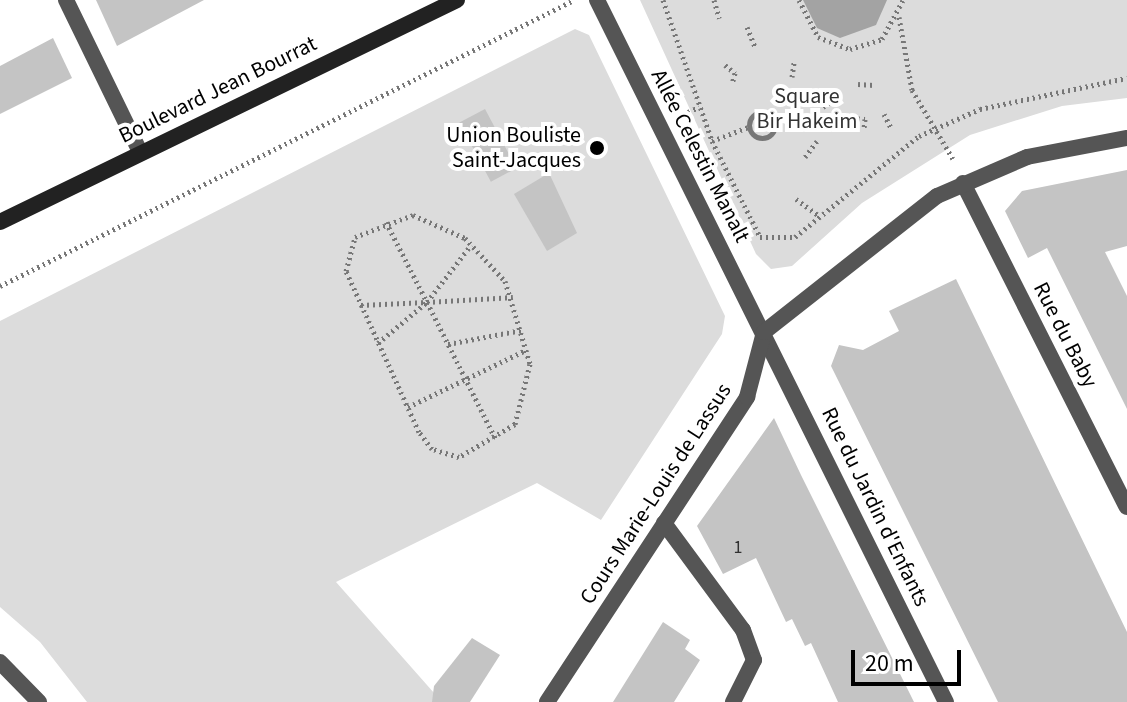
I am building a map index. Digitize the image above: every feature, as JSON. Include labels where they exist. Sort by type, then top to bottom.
[{"type":"main road","name":"Boulevard Jean Bourrat","points":[[0,222],[457,0]]},
{"type":"street","points":[[66,0],[140,152]]},
{"type":"street","name":"Allée Celestin Manalt","points":[[597,0],[764,332]]},
{"type":"street","points":[[764,332],[855,257],[963,183],[1027,157],[1127,138]]},
{"type":"street","name":"Rue du Baby","points":[[963,183],[1127,507]]},
{"type":"street","name":"Cours Marie-Louis de Lassus","points":[[547,702],[747,397],[764,332]]},
{"type":"street","name":"Rue du Jardin d'Enfants","points":[[764,332],[946,702]]},
{"type":"street","points":[[664,523],[743,630],[754,660],[733,702]]},
{"type":"street","points":[[0,662],[39,702]]},
{"type":"path","points":[[0,286],[574,0]]},
{"type":"path","points":[[663,0],[712,141],[760,237],[795,237],[818,215],[939,128],[1041,91],[1127,78]]},
{"type":"path","points":[[714,0],[719,18]]},
{"type":"path","points":[[799,0],[818,37],[850,49],[882,39],[899,17]]},
{"type":"path","points":[[903,0],[899,17],[912,90],[939,128],[963,183]]},
{"type":"path","points":[[747,27],[755,47]]},
{"type":"path","points":[[792,77],[794,62]]},
{"type":"path","points":[[725,65],[735,73],[732,84]]},
{"type":"path","points":[[858,84],[874,85]]},
{"type":"path","points":[[823,107],[835,99]]},
{"type":"path","points":[[688,112],[699,107]]},
{"type":"path","points":[[712,141],[749,127],[756,112],[775,122],[768,137],[749,127]]},
{"type":"path","points":[[884,114],[891,128]]},
{"type":"path","points":[[852,118],[865,119],[864,129]]},
{"type":"path","points":[[805,157],[817,141]]},
{"type":"path","points":[[796,199],[818,215]]},
{"type":"path","points":[[413,215],[436,221],[471,245],[513,297],[526,350],[525,406],[496,440],[445,455],[432,449],[408,407],[346,271],[348,246],[386,222],[413,215]]},
{"type":"path","points":[[386,222],[496,440]]},
{"type":"path","points":[[378,343],[427,302],[471,245]]},
{"type":"path","points":[[361,305],[513,297]]},
{"type":"path","points":[[448,344],[522,330]]},
{"type":"path","points":[[408,407],[526,350]]},
{"type":"green space","name":"Square Bir Hakeim","points":[[640,0],[1127,0],[1127,98],[1062,106],[970,135],[862,203],[792,266],[771,269],[756,254]]},
{"type":"green space","points":[[575,29],[589,35],[725,316],[722,334],[601,520],[537,483],[336,582],[442,702],[87,702],[40,642],[0,607],[0,321]]},
{"type":"shaded area","points":[[803,0],[887,0],[876,25],[840,38],[817,28]]},
{"type":"building","points":[[96,0],[204,0],[117,46]]},
{"type":"building","points":[[53,38],[72,78],[0,114],[0,66]]},
{"type":"building","points":[[485,109],[516,168],[491,182],[459,123]]},
{"type":"building","points":[[1127,170],[1127,246],[1105,252],[1127,296],[1127,409],[1047,248],[1028,258],[1005,211],[1022,191]]},
{"type":"building","points":[[549,173],[577,233],[547,251],[514,194]]},
{"type":"building","points":[[956,279],[1127,632],[1127,702],[998,702],[831,366],[839,345],[863,350],[899,331],[889,311]]},
{"type":"building","points":[[774,418],[914,702],[838,702],[811,643],[805,646],[792,619],[786,622],[756,558],[723,574],[697,526]]},
{"type":"building","points":[[663,622],[690,640],[685,649],[700,660],[674,702],[613,702]]},
{"type":"building","points":[[472,638],[500,655],[470,702],[432,702],[434,686]]},
{"type":"place","name":"Union Bouliste Saint-Jacques","points":[[597,148]]}]
